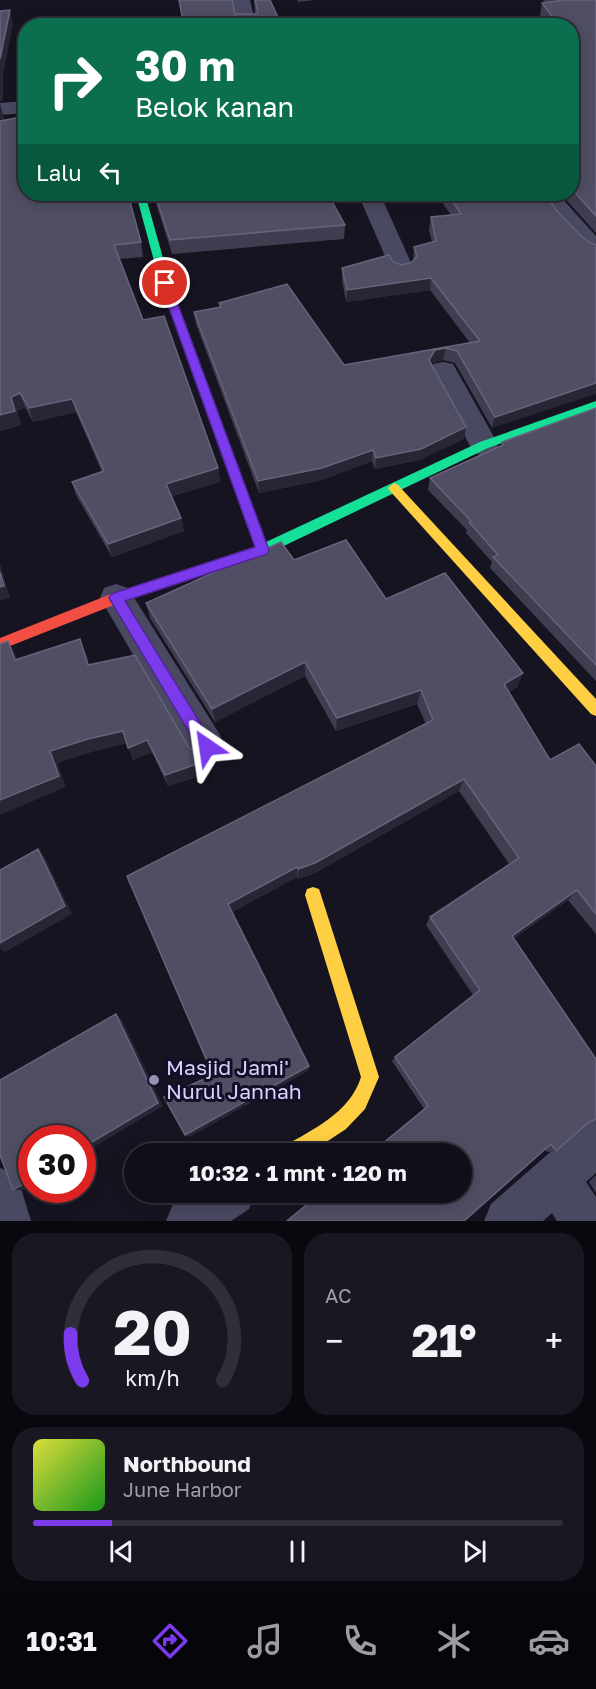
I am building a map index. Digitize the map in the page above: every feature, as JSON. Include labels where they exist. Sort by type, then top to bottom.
[{"type":"street","points":[[241,0],[245,18]]},
{"type":"street","points":[[0,109],[18,108]]},
{"type":"street","points":[[142,201],[165,283],[262,550]]},
{"type":"street","points":[[372,201],[401,267]]},
{"type":"street","points":[[552,201],[596,250]]},
{"type":"street","points":[[443,371],[484,445]]},
{"type":"street","points":[[0,644],[116,598],[262,550],[484,445],[596,405]]},
{"type":"street","points":[[394,488],[596,709]]},
{"type":"street","points":[[116,598],[207,747]]},
{"type":"street","points":[[306,1143],[356,1109],[370,1087],[370,1077],[313,895]]},
{"type":"street","points":[[508,1221],[596,1142]]},
{"type":"street","points":[[556,1177],[584,1221]]},
{"type":"street","points":[[0,1192],[7,1221]]},
{"type":"street","points":[[190,1221],[216,1203]]},
{"type":"building","points":[[179,0],[232,0],[235,14],[255,14],[258,12],[255,0],[270,0],[278,18],[182,18]]},
{"type":"building","points":[[596,0],[596,216],[579,197],[579,18],[550,18],[552,16],[542,3]]},
{"type":"building","points":[[10,10],[0,59],[0,11]]},
{"type":"building","points":[[18,118],[18,201],[130,201],[141,242],[114,245],[143,320],[164,316],[218,468],[166,484],[181,518],[108,544],[72,482],[104,471],[72,399],[29,408],[20,393],[11,397],[15,411],[0,415],[0,121]]},
{"type":"building","points":[[157,201],[332,201],[345,225],[170,240]]},
{"type":"building","points":[[452,201],[550,201],[582,237],[596,245],[596,383],[495,417],[457,351],[446,348],[435,350],[429,360],[466,427],[421,449],[376,458],[373,450],[322,468],[258,481],[194,312],[221,307],[219,303],[287,284],[344,365],[480,341],[431,278],[347,290],[342,268],[389,255],[393,262],[402,265],[412,262],[417,256],[414,247],[436,241],[431,217],[461,214]]},
{"type":"building","points":[[596,408],[596,665],[493,557],[498,555],[469,522],[471,521],[430,478],[503,445],[502,442]]},
{"type":"building","points":[[346,540],[386,599],[445,573],[523,673],[504,684],[550,760],[579,744],[596,766],[596,914],[577,890],[512,936],[596,1059],[596,1119],[589,1122],[556,1151],[551,1144],[464,1221],[287,1221],[309,1203],[472,1203],[472,1143],[383,1143],[428,1106],[395,1057],[480,990],[430,917],[519,858],[464,779],[315,863],[298,869],[297,867],[228,904],[309,1066],[185,1135],[164,1097],[213,1075],[127,876],[433,720],[421,690],[337,718],[305,662],[212,709],[146,603],[281,542],[294,560]]},
{"type":"building","points":[[0,572],[4,586],[0,587]]},
{"type":"building","points":[[80,639],[88,665],[135,655],[189,748],[196,751],[200,763],[165,775],[147,740],[128,748],[123,731],[50,751],[59,776],[0,800],[0,644],[8,641],[15,660]]},
{"type":"building","points":[[38,849],[65,906],[0,943],[0,870]]},
{"type":"building","points":[[116,1014],[158,1103],[96,1140],[96,1125],[18,1125],[18,1187],[13,1190],[0,1155],[0,1080]]},
{"type":"traffic: fast","points":[[142,201],[165,283],[262,550]]},
{"type":"traffic: fast","points":[[157,585],[262,550],[484,445],[596,405]]},
{"type":"traffic: slow","points":[[394,488],[596,709]]},
{"type":"traffic: slow","points":[[308,1143],[350,1113],[366,1091],[370,1077],[313,895]]},
{"type":"traffic: jam","points":[[0,644],[116,598],[157,585]]},
{"type":"place","name":"Masjid Jami' Nurul Jannah","points":[[154,1080]]},
{"type":"route","points":[[165,283],[262,550],[116,598],[207,747]]}]
